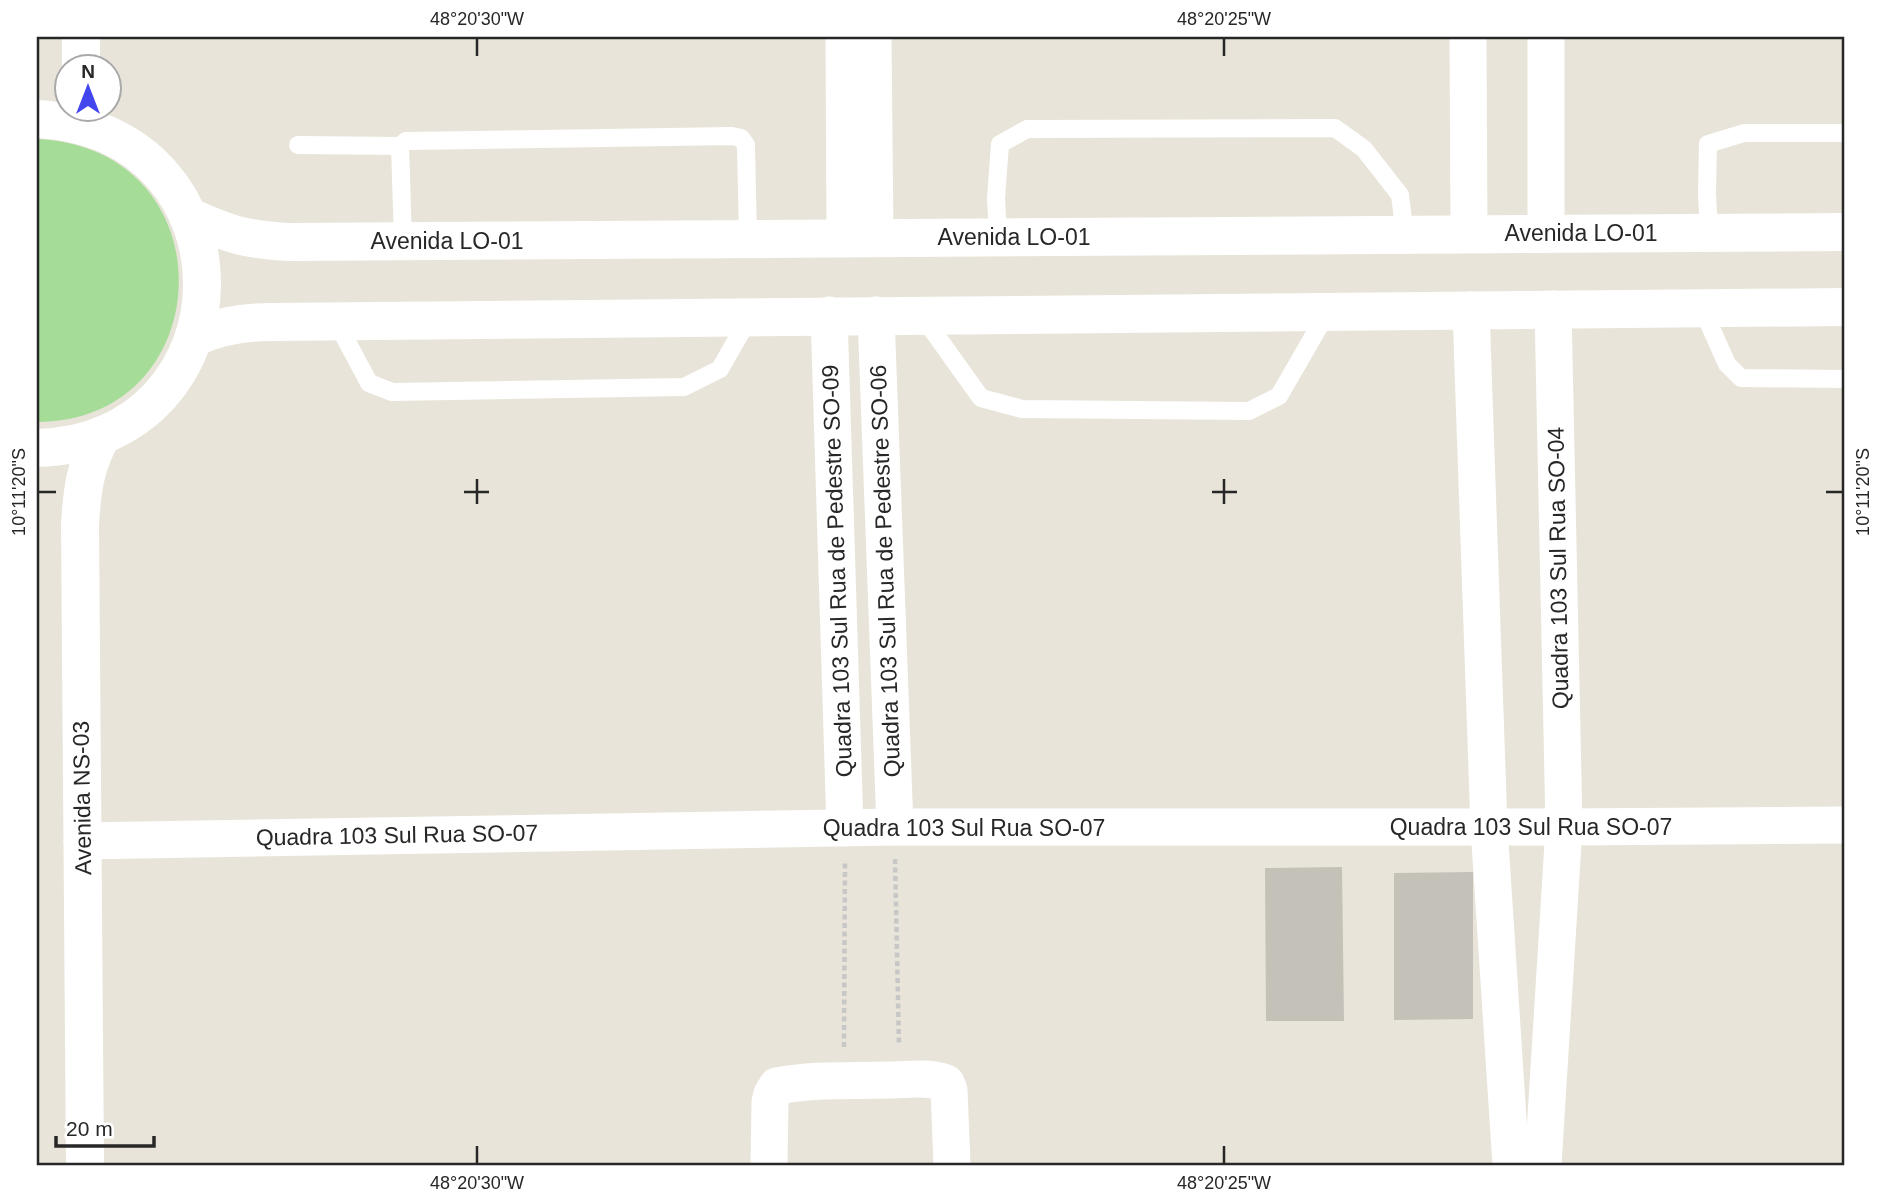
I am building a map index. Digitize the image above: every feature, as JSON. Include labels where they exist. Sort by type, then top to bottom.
[{"type":"street","points":[[844,37],[860,239]]},
{"type":"street","points":[[860,239],[873,37]]},
{"type":"street","points":[[1468,37],[1469,234]]},
{"type":"street","points":[[1546,37],[1546,234]]},
{"type":"street","points":[[61,122],[86,122]]},
{"type":"street","points":[[37,448],[69,445],[102,435],[132,418],[158,396],[173,378],[194,338],[203,293],[199,248],[188,216],[171,186],[156,168],[96,122]]},
{"type":"street","name":"Avenida LO-01","points":[[188,216],[230,235],[251,240],[290,242],[1845,232]]},
{"type":"street","points":[[194,338],[216,329],[254,322],[1845,307]]},
{"type":"street","name":"Quadra 103 Sul Rua SO-04","points":[[1543,1165],[1564,827],[1553,309]]},
{"type":"street","points":[[1471,310],[1489,827],[1511,1165]]},
{"type":"street","name":"Quadra 103 Sul Rua de Pedestre SO-09","points":[[829,315],[845,828]]},
{"type":"street","name":"Quadra 103 Sul Rua de Pedestre SO-06","points":[[876,315],[895,827]]},
{"type":"street","name":"Avenida NS-03","points":[[85,1165],[80,526],[85,474],[102,435]]},
{"type":"street","name":"Quadra 103 Sul Rua SO-07","points":[[82,841],[895,827],[1845,825]]},
{"type":"street","points":[[769,1165],[770,1102],[775,1089],[788,1084],[936,1080],[947,1083],[949,1090],[952,1165]]},
{"type":"lane","points":[[998,237],[996,198],[1000,144],[1027,129],[1335,128],[1364,149],[1400,195],[1405,235]]},
{"type":"lane","points":[[1709,233],[1708,144],[1744,133],[1845,133]]},
{"type":"lane","points":[[298,145],[400,146],[406,141],[741,138],[746,145],[748,239]]},
{"type":"lane","points":[[400,146],[403,241]]},
{"type":"lane","points":[[1702,308],[1727,364],[1741,378],[1845,379]]},
{"type":"lane","points":[[921,314],[982,398],[1022,409],[1249,411],[1279,396],[1328,311]]},
{"type":"lane","points":[[336,321],[369,383],[392,392],[684,387],[720,369],[751,316]]},
{"type":"path","points":[[895,827],[899,1080]]},
{"type":"path","points":[[844,1081],[845,828]]},
{"type":"green space","points":[[37,139],[100,154],[145,187],[171,232],[179,284],[169,335],[142,379],[98,410],[37,422]]},
{"type":"building","points":[[1342,867],[1344,1021],[1266,1021],[1265,868]]},
{"type":"building","points":[[1473,872],[1473,1019],[1394,1020],[1394,873]]}]
